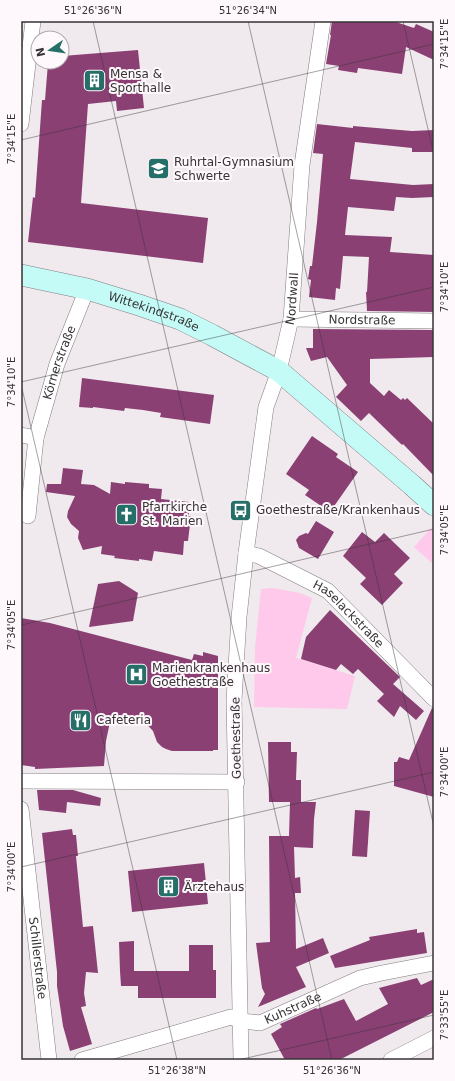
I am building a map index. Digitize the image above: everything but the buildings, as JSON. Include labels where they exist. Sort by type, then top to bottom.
[{"type":"main road","name":"Wittekindstraße","points":[[21,275],[87,288],[180,319],[279,371]]},
{"type":"main road","points":[[279,371],[434,505]]},
{"type":"street","points":[[21,124],[33,21]]},
{"type":"street","name":"Nordwall","points":[[279,371],[291,319],[302,165],[323,21]]},
{"type":"street","name":"Körnerstraße","points":[[28,516],[36,438],[57,364],[87,288]]},
{"type":"street","name":"Nordstraße","points":[[291,319],[434,321]]},
{"type":"street","name":"Goethestraße","points":[[241,1060],[237,782],[234,700],[239,617],[246,553],[266,407],[279,371]]},
{"type":"street","points":[[21,436],[36,438]]},
{"type":"street","name":"Haselackstraße","points":[[246,553],[258,556],[328,591],[434,699]]},
{"type":"street","points":[[21,781],[237,782]]},
{"type":"street","name":"Schillerstraße","points":[[21,809],[49,1060]]},
{"type":"street","name":"Kuhstraße","points":[[82,1060],[231,1017],[241,1022],[260,1023],[360,978],[382,972],[434,963]]},
{"type":"street","points":[[391,1060],[434,1038]]},
{"type":"shaded area","points":[[431,528],[434,531],[434,565],[414,547]]},
{"type":"shaded area","points":[[272,588],[300,593],[312,598],[296,658],[355,676],[347,709],[254,707],[255,648],[261,589]]},
{"type":"place","name":"Mensa & Sporthalle","points":[[94,81]]},
{"type":"place","name":"Ruhrtal-Gymnasium Schwerte","points":[[159,169]]},
{"type":"place","name":"Goethestraße/Krankenhaus","points":[[240,510]]},
{"type":"place","name":"Pfarrkirche St. Marien","points":[[126,514]]},
{"type":"place","name":"Marienkrankenhaus Goethestraße","points":[[136,675]]},
{"type":"place","name":"Cafeteria","points":[[80,720]]},
{"type":"place","name":"Ärztehaus","points":[[168,887]]}]
